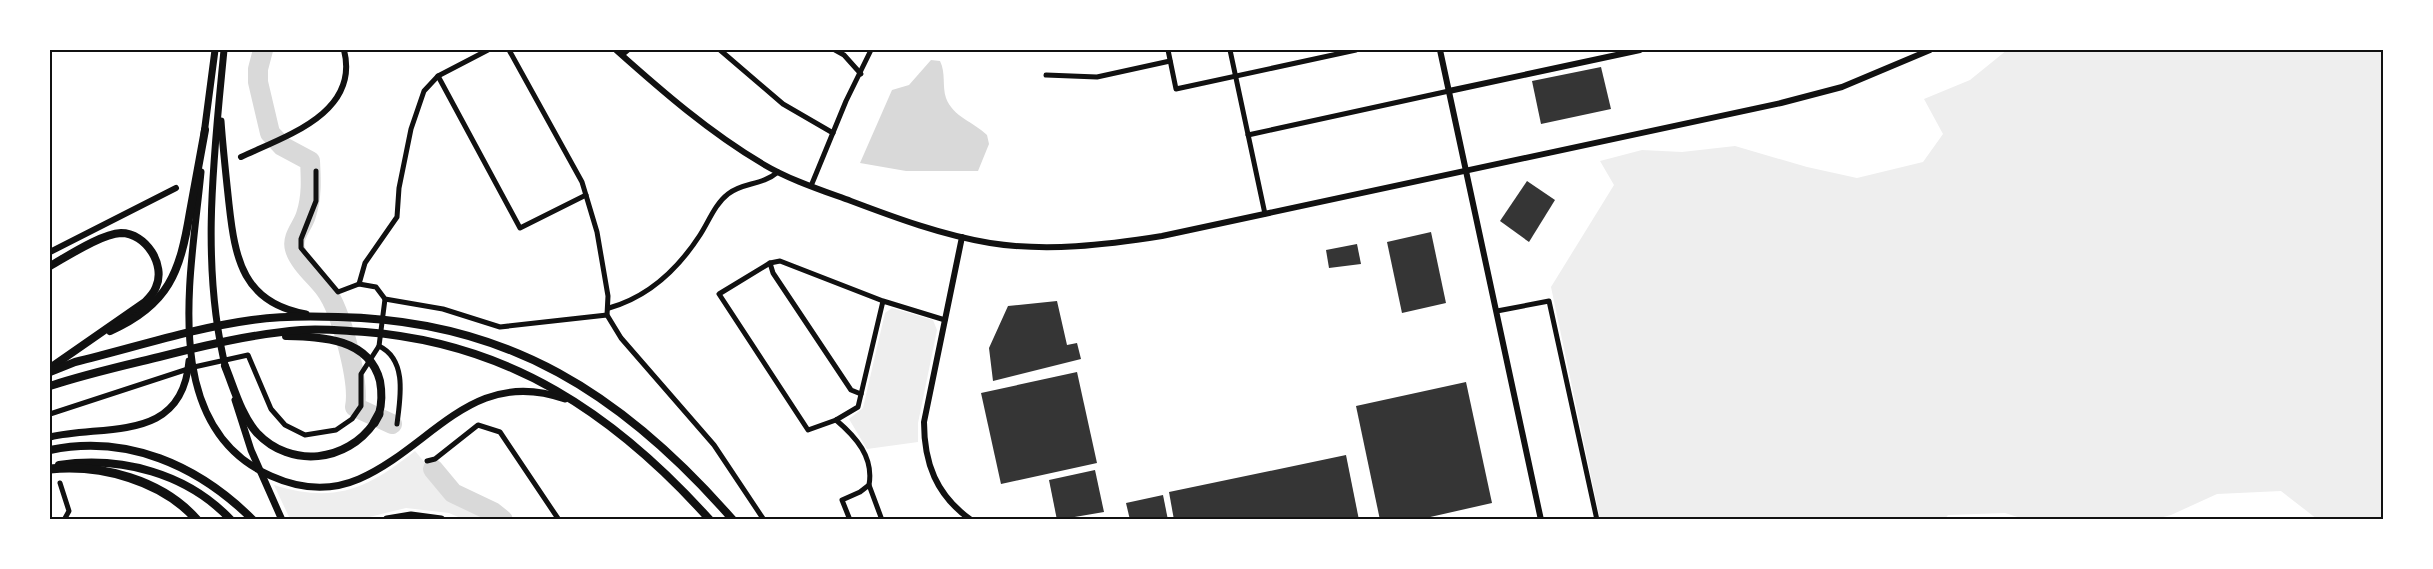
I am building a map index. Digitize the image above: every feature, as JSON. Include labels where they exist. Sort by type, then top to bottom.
[{"type":"highway","points":[[80,346],[141,314],[155,303],[170,285],[183,251],[205,130]]},
{"type":"highway","points":[[50,266],[105,238],[122,233],[140,239],[153,253],[158,280],[150,296],[50,370]]},
{"type":"highway","points":[[50,370],[230,324],[275,317],[322,316],[390,319],[435,326],[474,336],[537,362],[580,384],[613,405],[658,442],[733,519]]},
{"type":"highway","points":[[50,386],[94,373],[259,334],[327,329],[388,334],[446,345],[490,359],[553,387],[595,414],[645,454],[710,519]]},
{"type":"highway","points":[[225,366],[250,424],[258,434],[282,450],[304,456],[332,455],[352,446],[377,418],[381,387],[375,368],[363,354],[335,340],[259,334]]},
{"type":"highway","points":[[50,468],[96,470],[126,476],[170,497],[197,519]]},
{"type":"highway","points":[[387,519],[411,516],[441,519]]},
{"type":"main road","points":[[50,437],[145,424],[155,420],[172,406],[184,383],[189,364],[192,278],[205,130],[215,50]]},
{"type":"main road","points":[[224,50],[211,239],[217,315],[225,366],[251,450],[282,519]]},
{"type":"main road","points":[[219,98],[233,240],[241,267],[255,289],[284,309],[322,316]]},
{"type":"main road","points":[[190,326],[194,380],[206,414],[215,430],[241,459],[278,480],[313,488],[344,485],[360,479],[391,461],[447,418],[488,397],[518,392],[547,394],[574,402],[595,414]]},
{"type":"main road","points":[[50,450],[102,446],[123,447],[164,458],[218,488],[253,519]]},
{"type":"main road","points":[[50,468],[95,462],[150,470],[199,494],[231,519]]},
{"type":"street","points":[[241,157],[321,116],[339,96],[347,71],[344,50]]},
{"type":"street","points":[[359,284],[365,262],[397,217],[399,188],[414,120],[424,91],[438,76],[488,50]]},
{"type":"street","points":[[509,50],[586,195],[597,232],[609,308],[607,315],[621,338],[714,445],[764,519]]},
{"type":"street","points":[[616,50],[701,122],[778,172],[911,223],[962,237],[1024,246],[1093,245],[1162,236],[1467,171],[1814,95],[1880,73],[1930,50]]},
{"type":"street","points":[[622,55],[627,50]]},
{"type":"street","points":[[720,50],[783,104],[833,133]]},
{"type":"street","points":[[835,50],[844,55],[861,74]]},
{"type":"street","points":[[811,186],[871,50]]},
{"type":"street","points":[[1168,50],[1176,89],[1356,50]]},
{"type":"street","points":[[1230,50],[1265,214]]},
{"type":"street","points":[[1440,50],[1541,519]]},
{"type":"street","points":[[1248,135],[1640,50]]},
{"type":"street","points":[[1046,75],[1097,77],[1170,61]]},
{"type":"street","points":[[438,76],[520,228],[586,195]]},
{"type":"street","points":[[316,171],[316,201],[301,239],[302,248],[338,292],[359,284],[376,287],[385,299],[443,309],[500,327],[607,315]]},
{"type":"street","points":[[609,308],[655,286],[685,257],[727,195],[741,188],[767,181],[778,172]]},
{"type":"street","points":[[50,252],[176,188]]},
{"type":"street","points":[[962,237],[924,422],[928,466],[940,489],[956,508],[971,519]]},
{"type":"street","points":[[883,301],[858,408],[836,420],[808,430],[719,294],[770,263],[780,261],[883,301],[945,320]]},
{"type":"street","points":[[770,263],[773,273],[819,344],[851,390],[861,394]]},
{"type":"street","points":[[50,414],[195,368],[248,355],[271,409],[285,425],[305,435],[327,434],[341,428],[358,412],[361,406],[361,374],[379,346],[385,299]]},
{"type":"street","points":[[1497,311],[1549,300],[1596,519]]},
{"type":"street","points":[[379,346],[388,351],[399,374],[401,402],[397,424]]},
{"type":"street","points":[[836,420],[852,434],[868,460],[869,485],[882,519]]},
{"type":"street","points":[[427,461],[435,459],[478,425],[500,432],[559,519]]},
{"type":"street","points":[[60,483],[69,511],[64,519]]},
{"type":"street","points":[[850,519],[842,500],[869,485]]},
{"type":"shaded area","points":[[2007,50],[2383,50],[2383,519],[2317,519],[2281,491],[2217,494],[2171,515],[2152,520],[2024,519],[2005,513],[1948,515],[1944,520],[1600,519],[1551,287],[1614,185],[1600,161],[1642,150],[1682,152],[1735,146],[1807,167],[1857,178],[1923,162],[1943,134],[1924,99],[1970,80]]},
{"type":"shaded area","points":[[931,60],[940,61],[949,105],[987,135],[989,144],[978,171],[906,171],[860,163],[892,90],[909,85]]},
{"type":"shaded area","points":[[892,308],[933,320],[937,330],[918,423],[918,442],[867,449],[849,419],[863,408],[885,313]]},
{"type":"shaded area","points":[[415,451],[451,494],[486,511],[496,519],[463,519],[449,513],[406,508],[361,519],[290,519],[274,485],[296,491],[333,493],[365,483],[381,475]]},
{"type":"building","points":[[1601,67],[1611,109],[1541,124],[1532,81]]},
{"type":"building","points":[[1527,181],[1555,200],[1529,242],[1500,221]]},
{"type":"building","points":[[1431,232],[1446,303],[1402,313],[1387,242]]},
{"type":"building","points":[[1357,244],[1361,264],[1329,268],[1326,250]]},
{"type":"building","points":[[1057,301],[1067,345],[1077,343],[1081,359],[993,381],[989,348],[1008,306]]},
{"type":"building","points":[[1077,372],[1097,463],[1001,484],[981,393]]},
{"type":"building","points":[[1466,382],[1492,503],[1417,520],[1380,520],[1356,406]]},
{"type":"building","points":[[1346,455],[1359,520],[1174,520],[1169,492]]},
{"type":"building","points":[[1095,470],[1104,512],[1057,520],[1049,480]]},
{"type":"building","points":[[1163,495],[1168,520],[1130,520],[1126,503]]},
{"type":"waterway","points":[[263,50],[258,69],[258,82],[270,133],[282,146],[310,161],[311,181],[308,208],[295,240],[295,249],[304,265],[325,289],[337,313],[352,364],[355,381],[355,407],[392,424]]},
{"type":"waterway","points":[[433,469],[453,493],[493,512],[503,520]]}]
